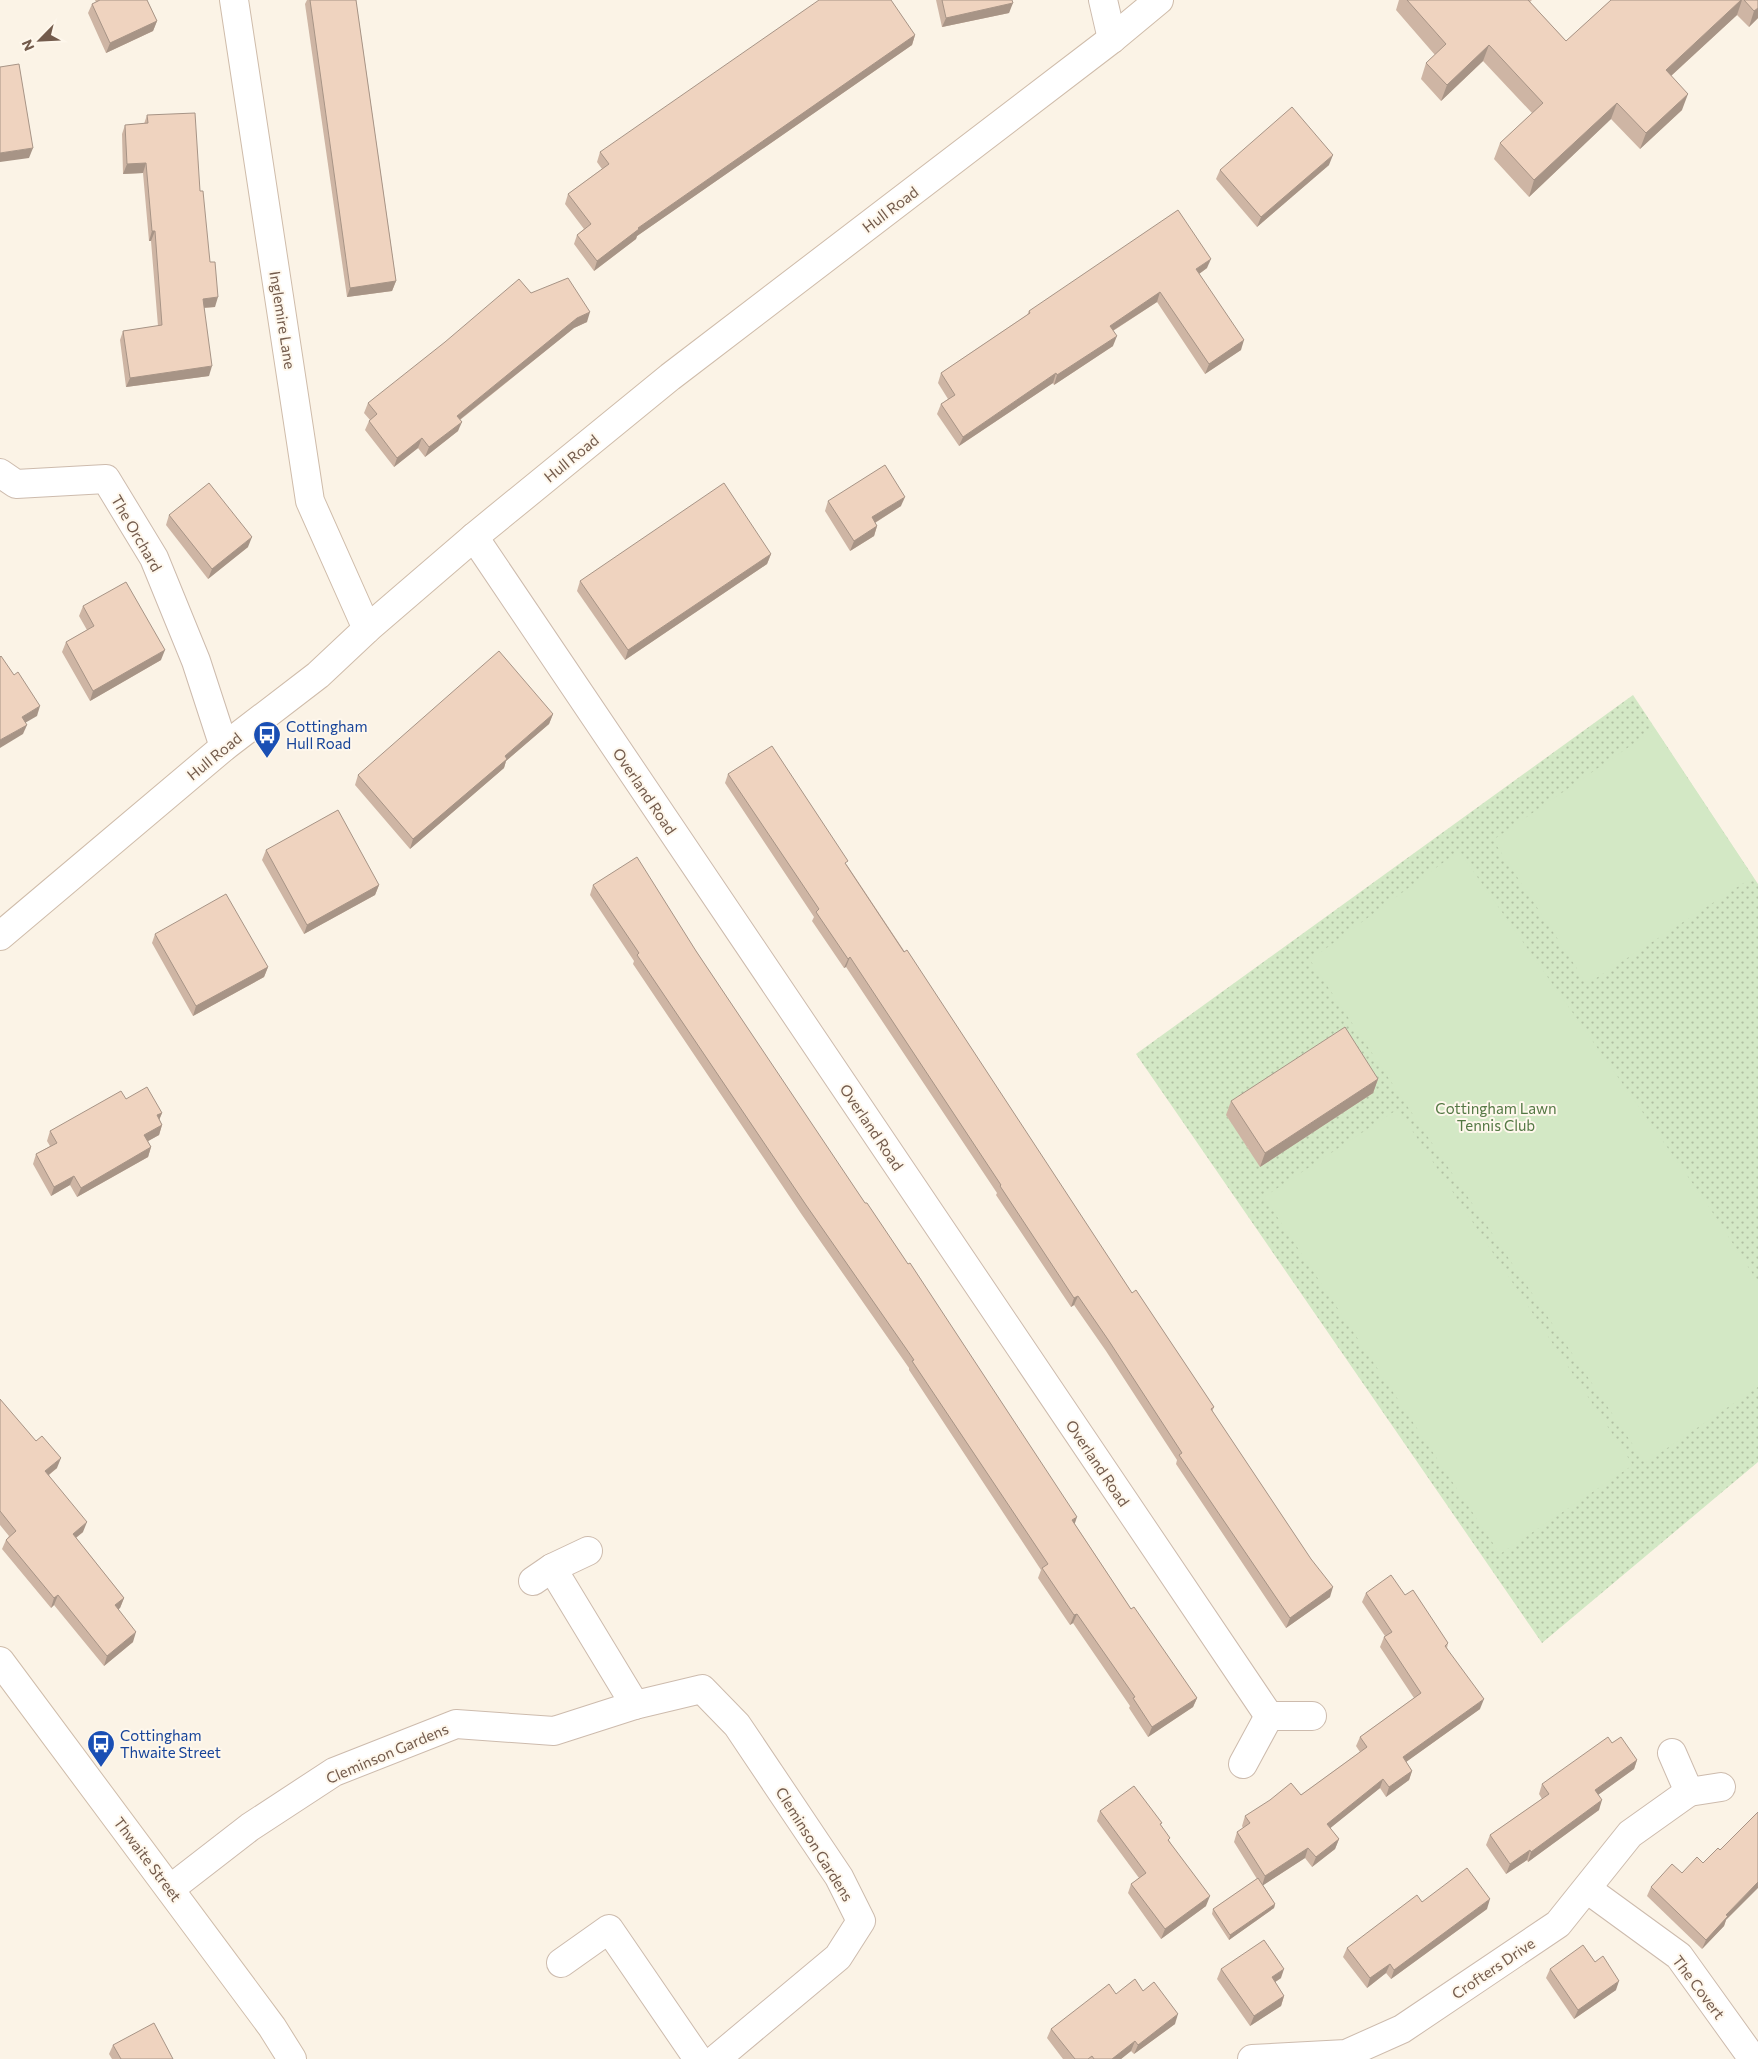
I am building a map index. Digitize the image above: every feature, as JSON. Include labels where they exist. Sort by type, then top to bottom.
[{"type":"street","name":"Inglemire Lane","points":[[234,0],[310,500],[367,629]]},
{"type":"street","points":[[1103,0],[1112,39]]},
{"type":"street","name":"Hull Road","points":[[0,936],[224,747],[318,675],[367,629],[474,537],[670,377],[1112,39],[1159,0]]},
{"type":"street","name":"The Orchard","points":[[0,473],[16,484],[106,479],[154,558],[196,661],[224,747]]},
{"type":"street","name":"Overland Road","points":[[474,537],[1269,1716]]},
{"type":"street","points":[[588,1551],[543,1574],[635,1705]]},
{"type":"street","name":"Thwaite Street","points":[[0,1662],[272,2026],[292,2059]]},
{"type":"street","name":"Cleminson Gardens","points":[[170,1889],[250,1827],[334,1772],[456,1724],[554,1731],[635,1705],[702,1689],[737,1725],[839,1877],[862,1921],[838,1957],[716,2059]]},
{"type":"street","points":[[1242,1764],[1269,1716],[1312,1716]]},
{"type":"street","points":[[1672,1753],[1689,1792]]},
{"type":"street","name":"Crofters Drive","points":[[1252,2059],[1346,2054],[1402,2029],[1558,1924],[1630,1834],[1689,1792],[1721,1787]]},
{"type":"street","name":"The Covert","points":[[1587,1888],[1679,1956],[1753,2059]]},
{"type":"street","points":[[560,1963],[609,1929],[698,2059]]},
{"type":"green space","name":"Cottingham Lawn Tennis Club","points":[[1633,695],[1758,884],[1758,1462],[1542,1643],[1136,1054]]},
{"type":"green space","points":[[1655,729],[1753,877],[1587,984],[1493,840]]},
{"type":"green space","points":[[1459,851],[1705,1201],[1758,1282],[1758,1387],[1645,1463],[1310,960]]},
{"type":"green space","points":[[1398,1109],[1633,1465],[1500,1554],[1264,1197]]},
{"type":"building","points":[[100,0],[147,0],[157,21],[110,43],[92,4]]},
{"type":"building","points":[[310,0],[356,0],[396,281],[350,288]]},
{"type":"building","points":[[819,0],[891,0],[915,35],[638,228],[597,261],[577,235],[591,224],[568,194],[609,164],[600,152]]},
{"type":"building","points":[[942,0],[1012,0],[1013,3],[946,18]]},
{"type":"building","points":[[1407,0],[1528,0],[1566,41],[1611,0],[1741,0],[1666,70],[1688,94],[1646,133],[1617,103],[1534,180],[1500,143],[1543,103],[1489,45],[1447,85],[1426,63],[1446,44]]},
{"type":"building","points":[[1744,0],[1758,0],[1758,8],[1754,11]]},
{"type":"building","points":[[19,64],[33,148],[0,153],[0,67]]},
{"type":"building","points":[[1292,107],[1333,155],[1261,217],[1220,170]]},
{"type":"building","points":[[195,113],[200,191],[203,191],[210,262],[215,262],[218,297],[203,299],[212,366],[130,378],[123,331],[162,325],[155,231],[152,231],[146,163],[127,164],[125,125],[148,123],[147,115]]},
{"type":"building","points":[[1178,210],[1211,259],[1196,269],[1244,340],[1209,364],[1160,292],[1110,326],[1117,336],[1057,375],[1056,373],[963,437],[941,404],[955,395],[941,373]]},
{"type":"building","points":[[568,278],[590,312],[577,318],[457,416],[462,422],[429,447],[422,438],[397,458],[369,421],[377,414],[368,403],[445,342],[519,279],[531,293]]},
{"type":"building","points":[[885,465],[905,497],[872,517],[877,526],[854,541],[828,501]]},
{"type":"building","points":[[209,483],[252,537],[212,569],[169,515]]},
{"type":"building","points":[[724,483],[771,554],[628,650],[580,581]]},
{"type":"building","points":[[126,582],[165,650],[93,691],[66,642],[94,626],[83,606]]},
{"type":"building","points":[[499,651],[553,714],[505,756],[507,759],[413,839],[358,775]]},
{"type":"building","points":[[0,657],[14,675],[18,672],[40,706],[22,717],[27,725],[0,740]]},
{"type":"building","points":[[772,746],[848,861],[845,863],[904,952],[907,950],[1132,1293],[1136,1290],[1214,1407],[1211,1409],[1311,1559],[1333,1587],[1290,1618],[1179,1455],[1182,1453],[1109,1341],[1078,1296],[1074,1298],[850,957],[848,959],[816,912],[819,909],[728,774]]},
{"type":"building","points":[[338,810],[379,885],[307,925],[266,850]]},
{"type":"building","points":[[637,857],[696,951],[865,1203],[867,1203],[908,1264],[910,1263],[1077,1517],[1072,1520],[1131,1609],[1134,1607],[1197,1698],[1152,1727],[1133,1698],[1135,1697],[1077,1614],[1074,1615],[1042,1568],[1048,1564],[912,1361],[914,1360],[806,1205],[637,955],[639,953],[593,885]]},
{"type":"building","points":[[226,894],[268,967],[196,1006],[155,934]]},
{"type":"building","points":[[1345,1027],[1378,1079],[1265,1153],[1231,1101]]},
{"type":"building","points":[[147,1087],[162,1113],[157,1115],[162,1125],[144,1135],[151,1147],[81,1188],[74,1176],[54,1187],[36,1154],[57,1143],[50,1131],[121,1091],[126,1099]]},
{"type":"building","points":[[0,1399],[36,1441],[42,1436],[61,1458],[45,1471],[87,1522],[73,1534],[124,1598],[115,1605],[136,1632],[107,1656],[58,1595],[54,1598],[6,1540],[16,1531],[0,1511]]},
{"type":"building","points":[[1391,1575],[1405,1595],[1413,1590],[1448,1643],[1445,1646],[1484,1699],[1403,1757],[1412,1771],[1389,1787],[1383,1779],[1327,1824],[1339,1839],[1316,1857],[1308,1848],[1265,1876],[1237,1832],[1250,1823],[1245,1816],[1270,1800],[1291,1783],[1301,1795],[1367,1747],[1360,1737],[1421,1693],[1384,1637],[1392,1632],[1366,1593]]},
{"type":"building","points":[[1608,1737],[1612,1743],[1621,1737],[1637,1760],[1595,1790],[1602,1800],[1531,1852],[1530,1850],[1510,1864],[1490,1835],[1549,1794],[1542,1784]]},
{"type":"building","points":[[1134,1786],[1162,1823],[1160,1824],[1170,1838],[1168,1840],[1210,1896],[1165,1929],[1131,1884],[1146,1873],[1100,1811]]},
{"type":"building","points":[[1758,1812],[1758,1882],[1726,1915],[1728,1916],[1706,1940],[1651,1887],[1672,1864],[1682,1873],[1697,1857],[1703,1863],[1718,1848],[1720,1850]]},
{"type":"building","points":[[1467,1868],[1490,1899],[1394,1970],[1390,1964],[1370,1978],[1347,1948],[1417,1895],[1422,1902]]},
{"type":"building","points":[[1258,1878],[1275,1904],[1230,1935],[1213,1909]]},
{"type":"building","points":[[1264,1940],[1284,1969],[1272,1977],[1284,1996],[1254,2016],[1221,1969]]},
{"type":"building","points":[[1583,1945],[1595,1962],[1603,1956],[1619,1981],[1578,2010],[1550,1969]]},
{"type":"building","points":[[1135,1979],[1143,1991],[1154,1982],[1178,2014],[1138,2045],[1135,2041],[1112,2059],[1094,2059],[1092,2056],[1088,2059],[1075,2059],[1051,2029],[1109,1984],[1116,1994]]},
{"type":"building","points":[[154,2023],[173,2059],[121,2059],[113,2045]]},
{"type":"place","name":"Cottingham Hull Road","points":[[267,759]]},
{"type":"place","name":"Cottingham Thwaite Street","points":[[101,1768]]}]
